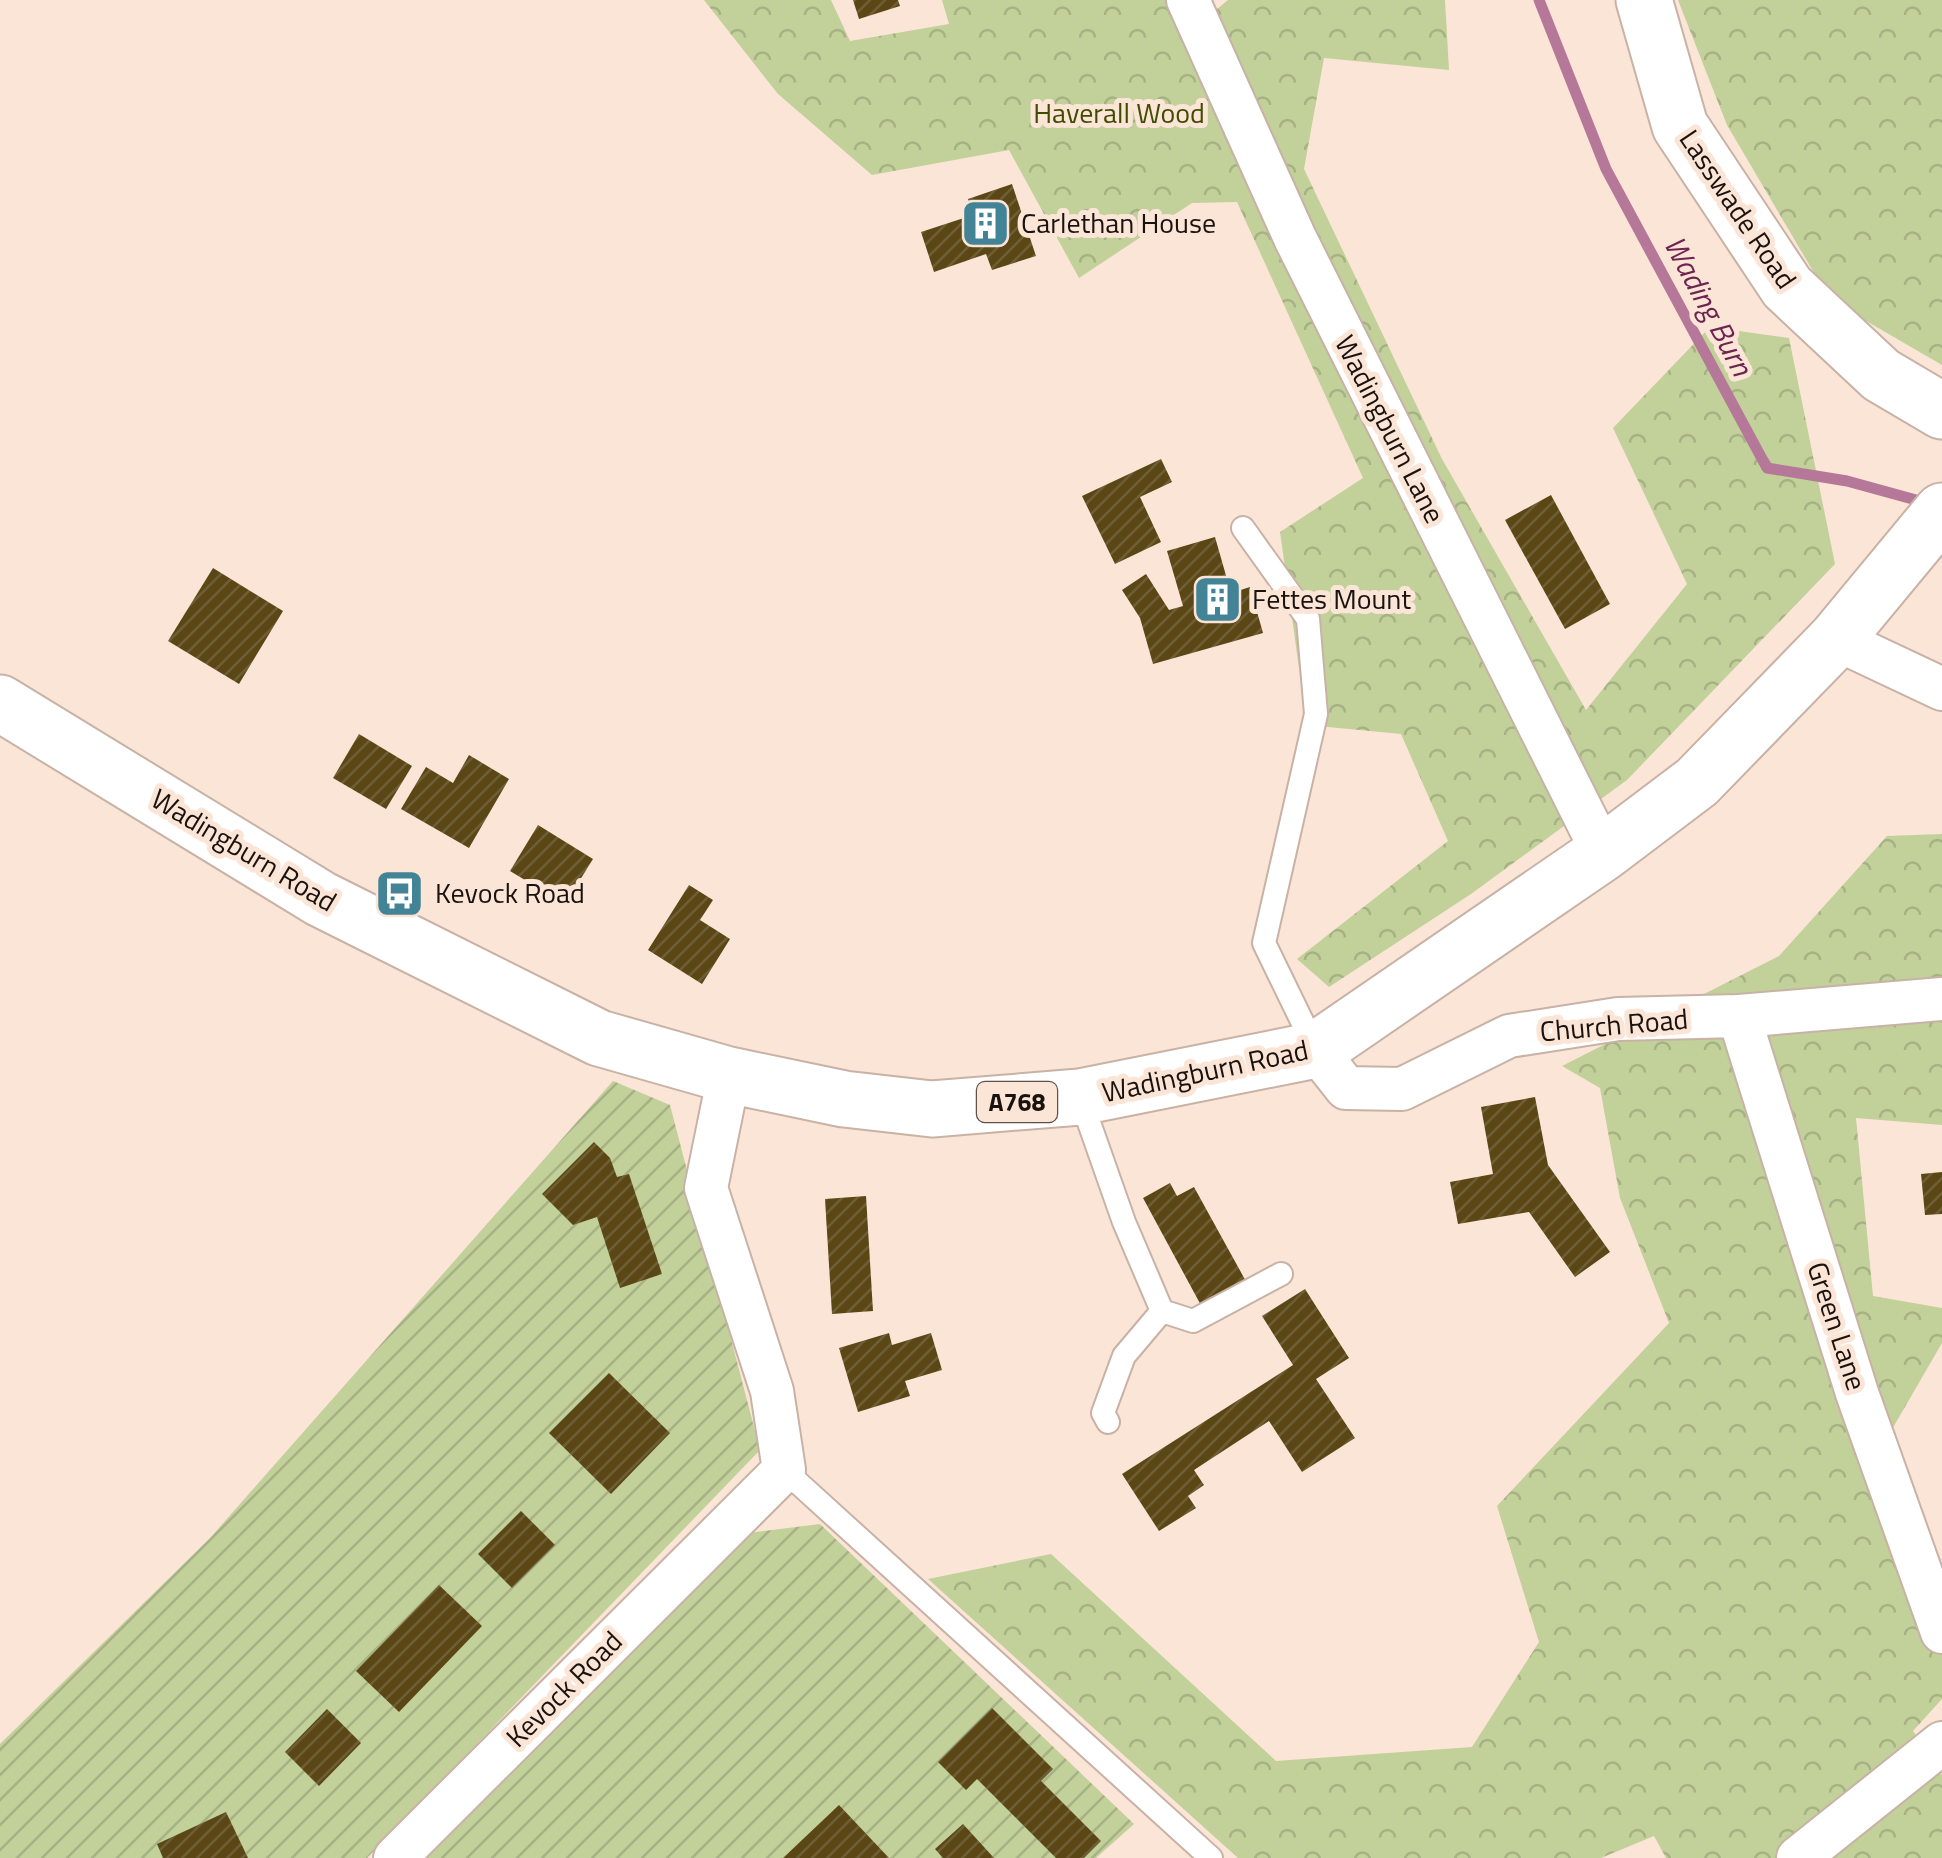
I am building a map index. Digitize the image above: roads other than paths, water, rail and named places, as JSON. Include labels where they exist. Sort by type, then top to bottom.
[{"type":"main road","name":"Lasswade Road","points":[[1644,0],[1680,126],[1787,287],[1881,375],[1942,411]]},
{"type":"main road","name":"Wadingburn Road","points":[[0,703],[322,899],[599,1038],[729,1075],[844,1099],[932,1109],[1080,1097],[1316,1050],[1603,853],[1697,782],[1836,640],[1935,519]]},
{"type":"street","name":"Wadingburn Lane","points":[[1188,0],[1295,238],[1603,853]]},
{"type":"street","points":[[1836,640],[1942,689]]},
{"type":"street","name":"Church Road","points":[[1316,1050],[1346,1088],[1402,1090],[1510,1036],[1618,1018],[1739,1016],[1942,1000]]},
{"type":"street","name":"Green Lane","points":[[1739,1016],[1858,1393],[1942,1632]]},
{"type":"street","points":[[729,1075],[706,1188],[772,1390],[784,1470]]},
{"type":"street","name":"Kevock Road","points":[[395,1858],[784,1470]]},
{"type":"street","points":[[1798,1858],[1942,1743]]},
{"type":"lane","points":[[1244,528],[1308,619],[1316,714],[1264,943],[1316,1050]]},
{"type":"lane","points":[[1080,1097],[1124,1222],[1162,1311],[1193,1321],[1280,1274]]},
{"type":"lane","points":[[1108,1422],[1104,1413],[1124,1356],[1162,1311]]},
{"type":"lane","points":[[784,1470],[1211,1858]]},
{"type":"waterway","name":"Wading Burn","points":[[1539,0],[1606,169],[1767,468],[1847,481],[1927,503]]},
{"type":"place","name":"Carlethan House","points":[[986,223]]},
{"type":"place","name":"Fettes Mount","points":[[1217,599]]},
{"type":"place","name":"Kevock Road","points":[[400,893]]},
{"type":"park label","name":"Haverall Wood","points":[[1119,113]]}]
